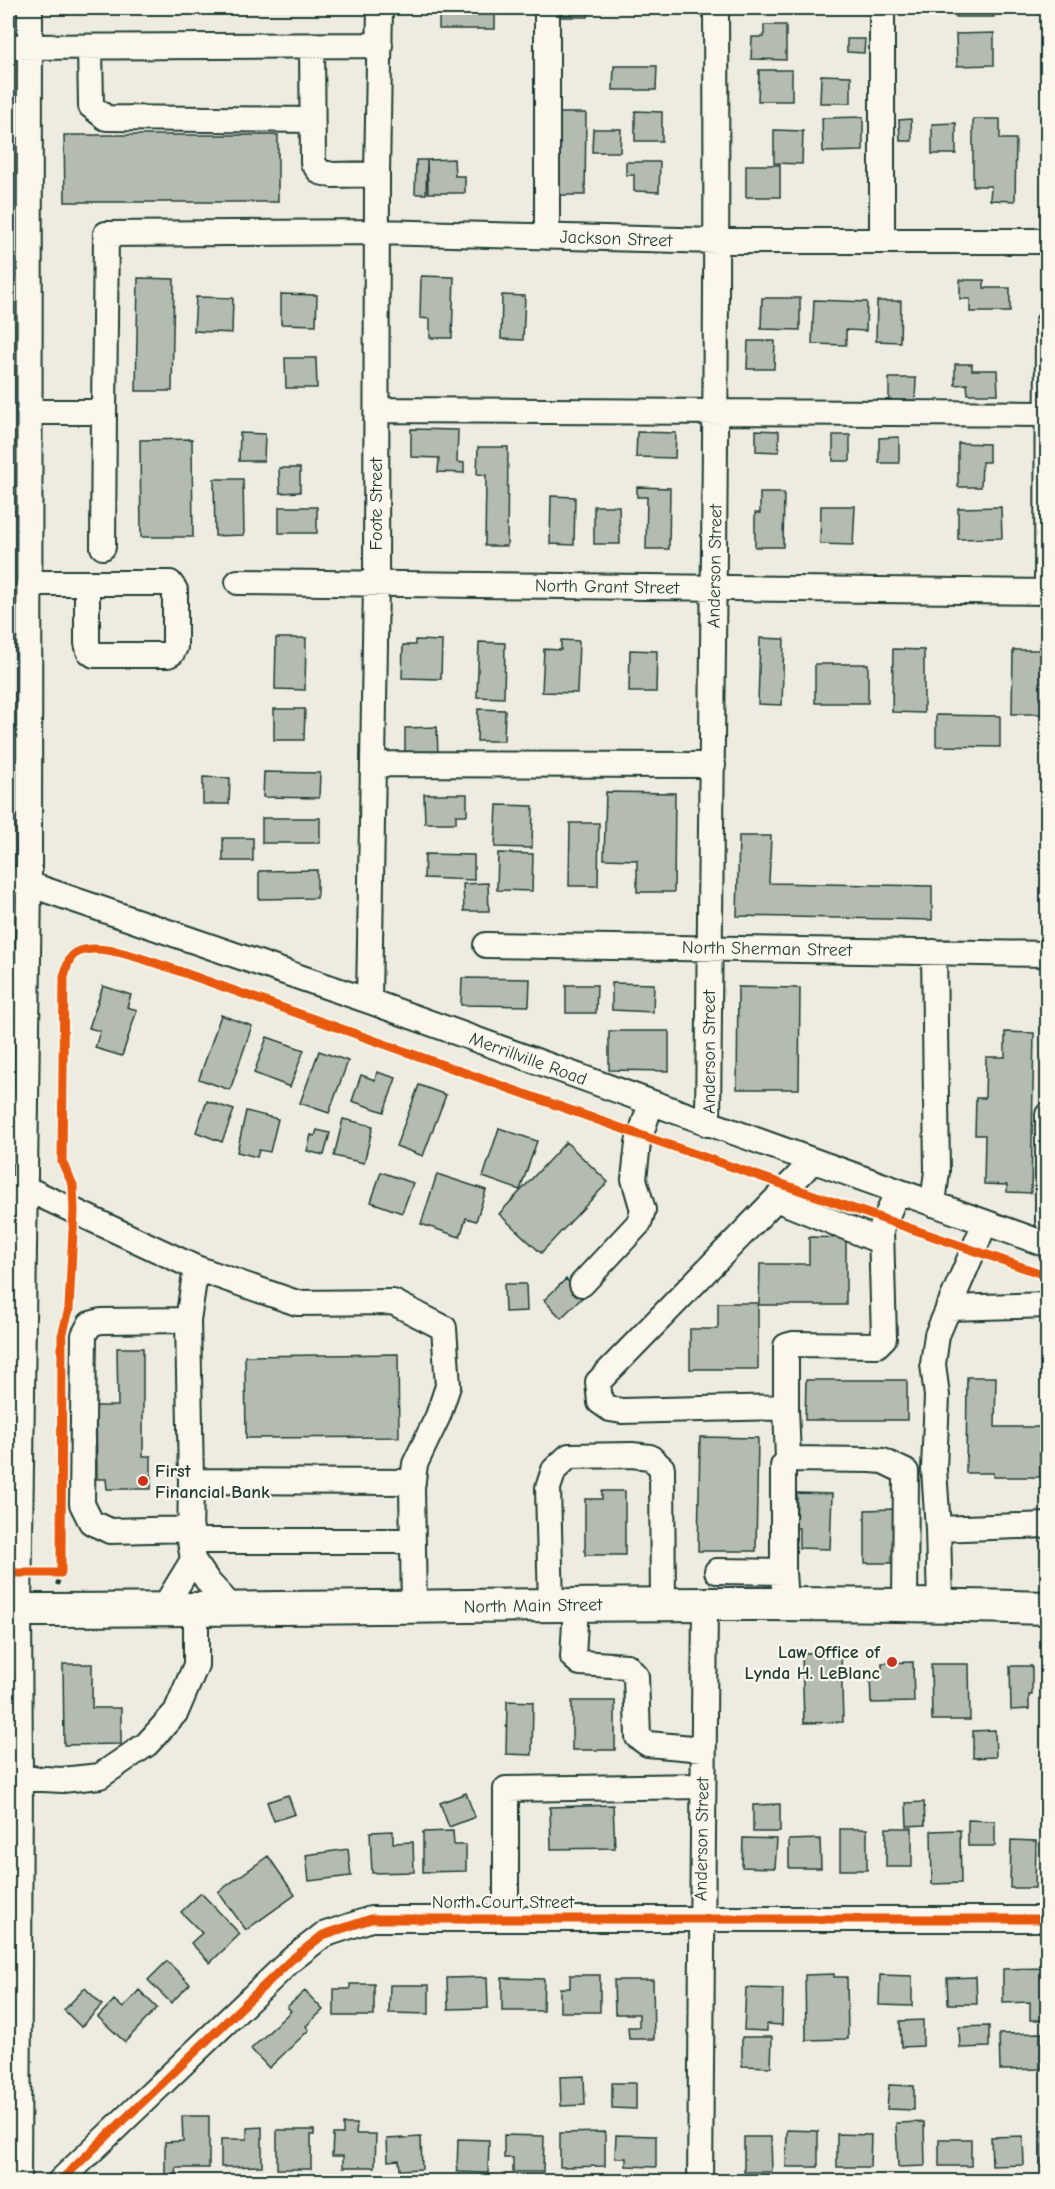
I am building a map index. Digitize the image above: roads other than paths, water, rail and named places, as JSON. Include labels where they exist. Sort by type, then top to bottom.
[{"type":"main road","name":"North Main Street","points":[[13,1610],[234,1610],[705,1604],[1047,1608]]},
{"type":"street","points":[[18,2181],[14,1987],[13,1610],[18,881],[29,583],[29,412],[19,47],[30,8]]},
{"type":"street","name":"Foote Street","points":[[369,1000],[376,584],[377,174],[380,8]]},
{"type":"street","points":[[547,8],[547,237]]},
{"type":"street","name":"Anderson Street","points":[[708,1124],[715,589],[716,8]]},
{"type":"street","points":[[882,8],[882,242]]},
{"type":"street","points":[[19,47],[380,45]]},
{"type":"street","points":[[312,46],[313,163],[320,172],[332,175],[377,174]]},
{"type":"street","points":[[90,47],[91,106],[106,118],[312,120]]},
{"type":"street","name":"Jackson Street","points":[[104,412],[106,234],[378,232],[717,242],[1047,242]]},
{"type":"street","points":[[1047,323],[1047,592]]},
{"type":"street","points":[[377,410],[1047,414]]},
{"type":"street","points":[[29,412],[104,412],[103,547]]},
{"type":"street","name":"North Grant Street","points":[[238,582],[1047,592]]},
{"type":"street","points":[[29,583],[170,584],[175,590],[175,647],[172,653],[168,655],[94,655],[89,651],[87,584]]},
{"type":"street","points":[[373,764],[713,765]]},
{"type":"street","name":"Merrillville Road","points":[[18,881],[369,1000],[1047,1245]]},
{"type":"street","name":"North Sherman Street","points":[[486,945],[1047,954]]},
{"type":"street","points":[[933,1204],[937,1171],[934,952]]},
{"type":"street","points":[[582,1284],[639,1223],[643,1210],[634,1179],[638,1143],[651,1103]]},
{"type":"street","points":[[1047,1115],[1047,1221]]},
{"type":"street","points":[[786,1407],[622,1411],[610,1409],[600,1402],[598,1383],[813,1161]]},
{"type":"street","points":[[16,1188],[196,1268],[297,1303],[393,1302],[444,1328],[448,1386],[438,1416],[416,1464],[413,1482],[414,1607]]},
{"type":"street","points":[[784,1604],[783,1466],[788,1459],[786,1346],[793,1344],[877,1345],[884,1338],[880,1240],[881,1230],[897,1192]]},
{"type":"street","points":[[776,1199],[880,1240]]},
{"type":"street","points":[[940,1605],[934,1469],[937,1396],[933,1364],[937,1335],[985,1223]]},
{"type":"street","points":[[163,1609],[191,1543],[188,1320],[196,1268]]},
{"type":"street","points":[[948,1308],[1047,1305]]},
{"type":"street","points":[[188,1320],[101,1321],[90,1324],[84,1335],[82,1504],[91,1522],[110,1532],[191,1543],[412,1541]]},
{"type":"street","points":[[663,1605],[662,1468],[650,1457],[569,1456],[554,1470],[548,1488],[573,1657],[580,1663],[627,1666],[636,1676],[638,1737],[648,1744],[703,1749]]},
{"type":"street","points":[[788,1459],[883,1461],[906,1472],[905,1605]]},
{"type":"street","points":[[191,1481],[413,1482]]},
{"type":"street","points":[[938,1529],[1047,1525]]},
{"type":"street","points":[[191,1543],[209,1583],[234,1610]]},
{"type":"street","points":[[717,1571],[783,1572]]},
{"type":"street","name":"Anderson Street","points":[[700,2181],[705,1604]]},
{"type":"street","points":[[14,1777],[62,1780],[100,1776],[147,1744],[176,1712],[196,1665],[196,1610]]},
{"type":"street","points":[[506,1918],[506,1789],[703,1786]]},
{"type":"street","name":"North Court Street","points":[[59,2181],[291,1960],[323,1935],[371,1919],[1047,1919]]},
{"type":"place","name":"First Financial Bank","points":[[143,1481]]},
{"type":"place","name":"Law Office of Lynda H. LeBlanc","points":[[892,1662]]}]
